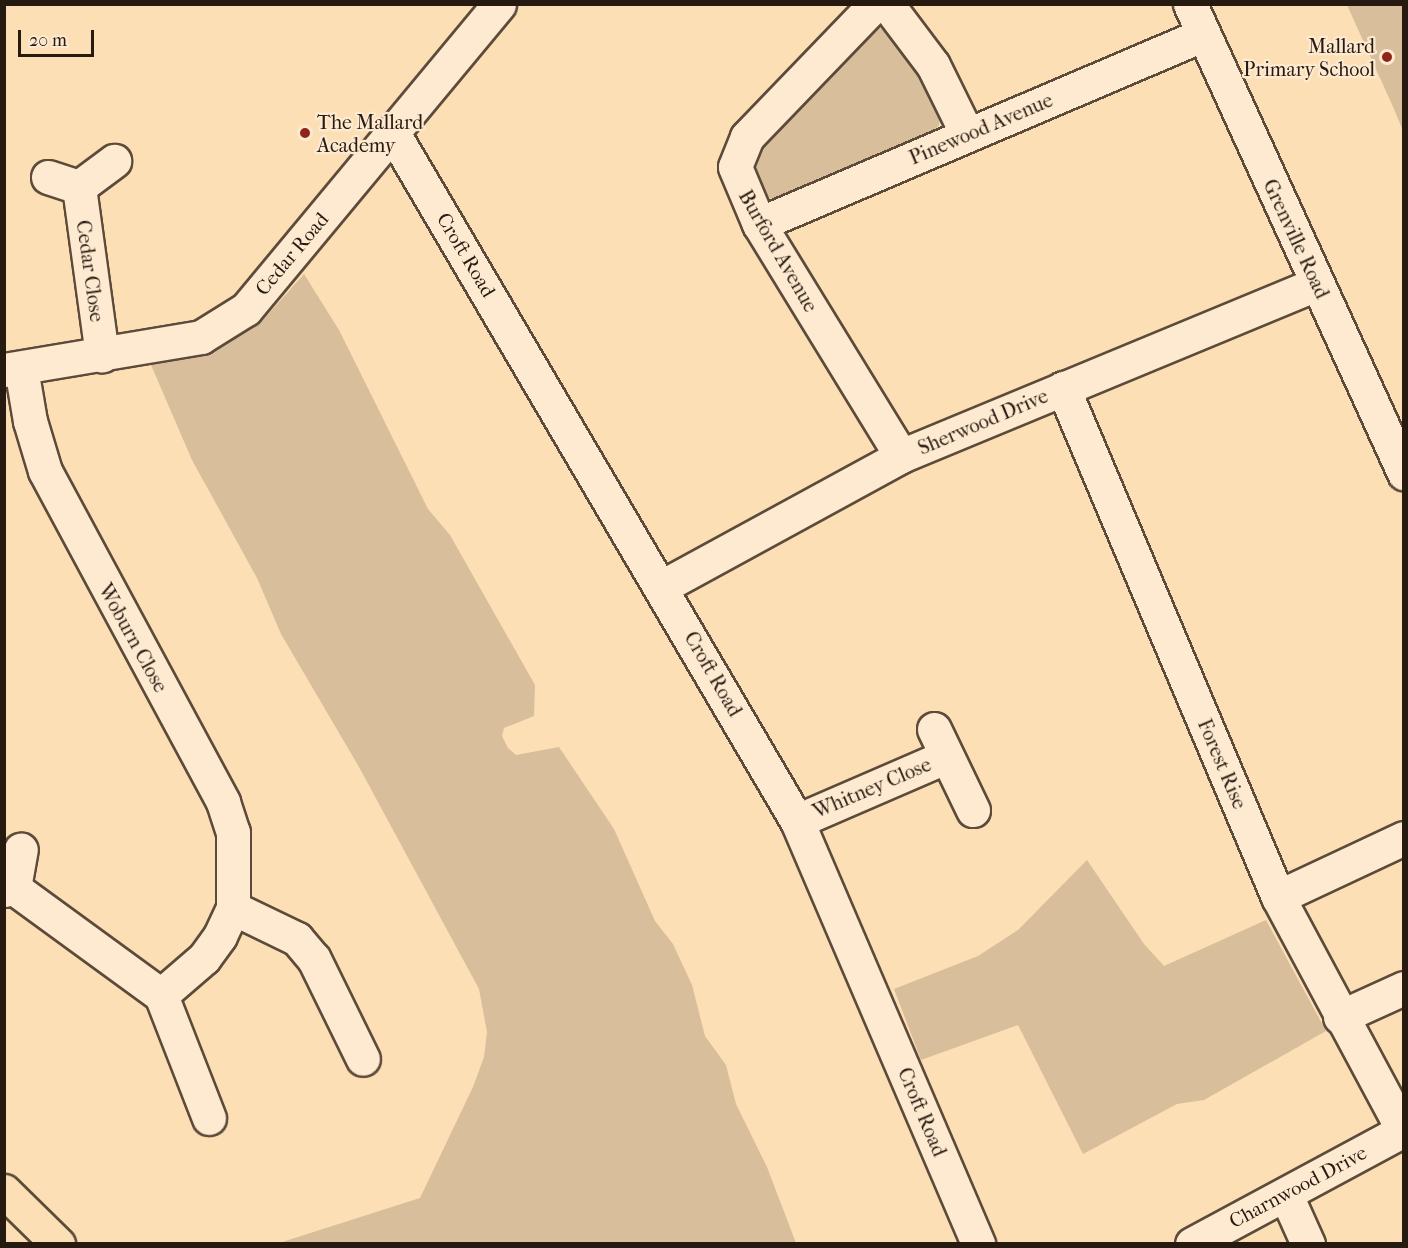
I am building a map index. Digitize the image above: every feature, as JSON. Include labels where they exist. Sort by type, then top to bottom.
[{"type":"highway","points":[[4,1191],[58,1244]]},
{"type":"street","name":"Cedar Road","points":[[13,369],[201,337],[246,309],[499,4]]},
{"type":"street","name":"Burford Avenue","points":[[875,4],[747,136],[738,152],[738,180],[759,224],[901,456]]},
{"type":"street","points":[[887,4],[933,65],[967,134]]},
{"type":"street","name":"Grenville Road","points":[[1190,4],[1404,473]]},
{"type":"street","name":"Pinewood Avenue","points":[[759,224],[1203,35]]},
{"type":"street","name":"Croft Road","points":[[393,133],[663,586],[797,821],[978,1244]]},
{"type":"street","points":[[48,177],[79,187],[114,161]]},
{"type":"street","name":"Cedar Close","points":[[79,187],[102,355]]},
{"type":"street","name":"Sherwood Drive","points":[[663,586],[901,456],[1317,284]]},
{"type":"street","name":"Woburn Close","points":[[13,369],[56,494],[223,802],[233,832],[233,908],[220,936],[204,958],[161,995]]},
{"type":"street","name":"Forest Rise","points":[[1063,388],[1278,897],[1340,1017],[1403,1130]]},
{"type":"street","name":"Whitney Close","points":[[797,821],[941,742],[973,810]]},
{"type":"street","points":[[1278,897],[1404,838]]},
{"type":"street","points":[[21,850],[9,889],[161,995],[209,1118]]},
{"type":"street","points":[[233,908],[297,939],[314,959],[363,1059]]},
{"type":"street","points":[[1340,1017],[1404,988]]},
{"type":"street","name":"Charnwood Drive","points":[[1192,1244],[1403,1130]]},
{"type":"street","points":[[1286,1195],[1308,1244]]},
{"type":"shaded area","name":"Mallard Primary School","points":[[1347,5],[1403,5],[1403,131],[1394,109]]},
{"type":"shaded area","points":[[876,27],[898,35],[942,107],[939,125],[927,140],[775,200],[756,192],[748,151]]},
{"type":"shaded area","points":[[304,274],[339,330],[428,509],[450,535],[535,685],[534,716],[504,728],[502,736],[508,748],[516,755],[559,747],[614,829],[655,921],[673,944],[692,985],[705,1036],[726,1065],[736,1104],[767,1167],[796,1243],[279,1243],[420,1198],[473,1087],[484,1057],[487,1032],[479,989],[359,767],[281,634],[257,578],[192,460],[151,365],[214,347],[243,334],[263,320]]},
{"type":"shaded area","points":[[1087,860],[1144,944],[1164,966],[1266,920],[1326,1031],[1204,1100],[1177,1104],[1083,1154],[1018,1025],[921,1060],[894,989],[978,956],[1018,930]]},
{"type":"place","name":"Mallard Primary School","points":[[1387,57]]},
{"type":"place","name":"The Mallard Academy","points":[[305,133]]}]
